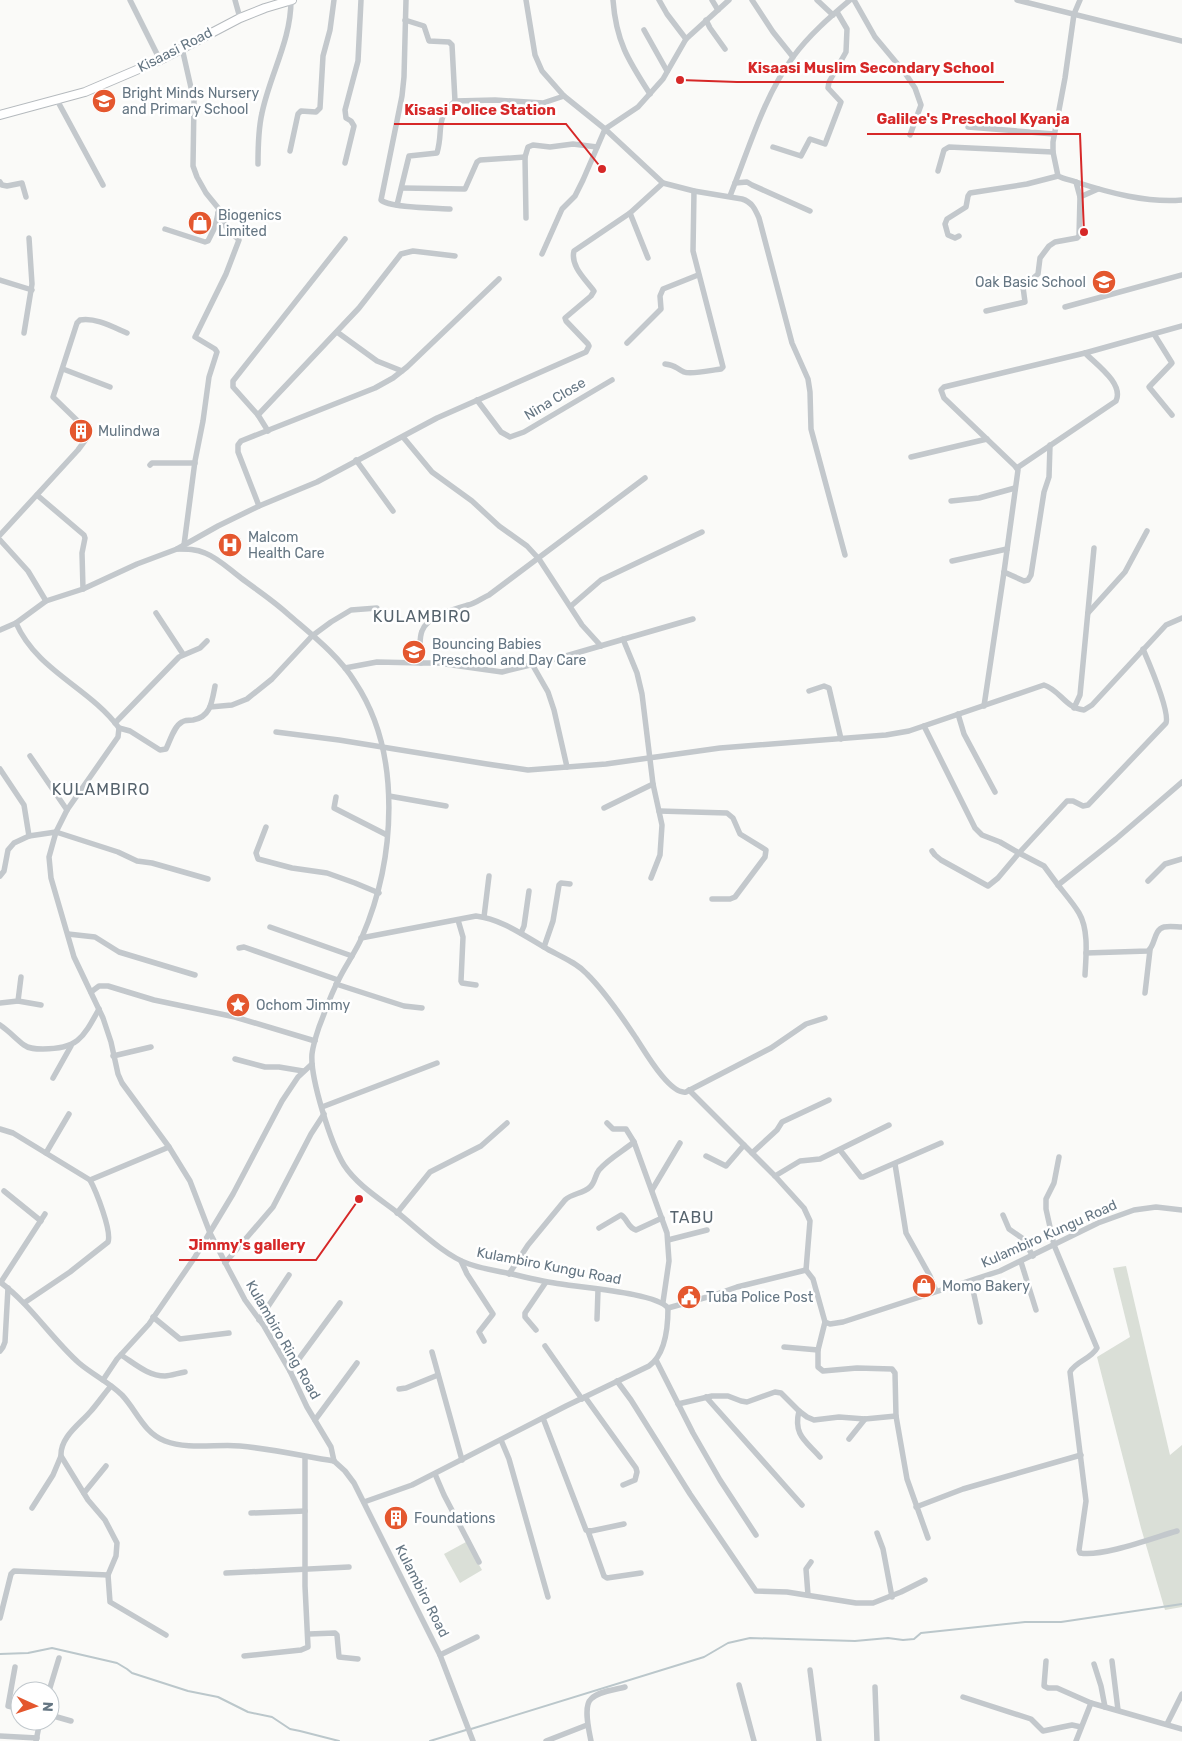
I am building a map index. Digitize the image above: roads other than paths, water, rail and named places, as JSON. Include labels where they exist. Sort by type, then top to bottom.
[{"type":"main road","name":"Kisaasi Road","points":[[0,115],[85,92],[160,60],[240,18],[291,0]]},
{"type":"street","points":[[130,0],[160,60]]},
{"type":"street","points":[[234,0],[240,18]]},
{"type":"street","points":[[258,164],[258,142],[262,114],[285,45],[290,20],[291,0]]},
{"type":"street","points":[[290,151],[298,114],[302,111],[316,112],[320,108],[323,56],[330,30],[334,0]]},
{"type":"street","points":[[345,163],[354,126],[346,118],[345,110],[358,61],[361,0]]},
{"type":"street","points":[[406,0],[405,66],[402,96],[381,200],[385,203],[397,205],[450,209]]},
{"type":"street","points":[[526,0],[535,55],[545,75],[564,96],[605,129],[663,182],[694,191],[730,196],[748,201],[755,210],[759,218],[792,343],[808,379],[811,430],[845,555]]},
{"type":"street","points":[[613,0],[614,21],[622,48],[650,94]]},
{"type":"street","points":[[659,0],[686,39]]},
{"type":"street","points":[[712,0],[718,10]]},
{"type":"street","points":[[542,254],[562,209],[575,196],[605,129],[638,107],[667,71],[686,39],[729,0]]},
{"type":"street","points":[[752,0],[773,32],[793,57]]},
{"type":"street","points":[[773,147],[801,156],[810,139],[825,144],[841,102],[828,88],[829,82],[846,52],[847,29],[835,13],[817,0]]},
{"type":"street","points":[[730,196],[772,91],[793,57],[808,39],[850,0]]},
{"type":"street","points":[[854,0],[875,38],[905,73],[915,88],[921,105],[910,135]]},
{"type":"street","points":[[1017,0],[1182,41]]},
{"type":"street","points":[[1058,176],[1053,152],[1054,134],[1065,78],[1074,14],[1080,0]]},
{"type":"street","points":[[405,20],[424,26],[429,41],[449,42],[452,45],[455,101]]},
{"type":"street","points":[[706,20],[725,49]]},
{"type":"street","points":[[644,30],[667,71]]},
{"type":"street","points":[[165,229],[205,242],[211,236],[218,213],[218,207],[206,193],[197,177],[194,166],[194,102],[182,48]]},
{"type":"street","points":[[397,205],[409,156],[437,153],[442,118],[446,109],[455,101],[495,100],[543,103],[564,96]]},
{"type":"street","points":[[57,100],[103,184]]},
{"type":"street","points":[[968,127],[1054,134]]},
{"type":"street","points":[[526,218],[525,157],[528,147],[533,145],[550,147],[573,144],[596,148]]},
{"type":"street","points":[[938,170],[944,150],[949,148],[1053,152]]},
{"type":"street","points":[[402,188],[465,190],[477,162],[480,160],[525,157]]},
{"type":"street","points":[[959,236],[955,238],[948,236],[945,224],[947,219],[966,207],[970,193],[1027,184],[1058,176],[1098,189],[1159,201],[1182,200]]},
{"type":"street","points":[[0,182],[7,186],[22,183],[26,197]]},
{"type":"street","points":[[0,630],[16,624],[46,601],[83,589],[137,564],[177,549],[259,506],[317,482],[436,418],[586,352],[588,344],[565,318],[591,296],[594,291],[584,279],[572,254],[575,249],[630,213],[663,182]]},
{"type":"street","points":[[735,183],[747,182],[810,211]]},
{"type":"street","points":[[986,311],[1025,302],[1023,287],[1038,274],[1040,258],[1043,254],[1055,242],[1079,236],[1080,197],[1076,182]]},
{"type":"street","points":[[1080,197],[1098,189]]},
{"type":"street","points":[[665,364],[676,366],[688,373],[721,370],[723,367],[715,330],[698,275],[692,242],[694,191]]},
{"type":"street","points":[[184,545],[194,463],[203,421],[209,377],[217,352],[195,336],[226,274],[239,240],[226,227],[218,213]]},
{"type":"street","points":[[630,213],[648,258]]},
{"type":"street","points":[[24,333],[32,290],[29,238]]},
{"type":"street","points":[[268,431],[258,415],[233,388],[233,381],[345,239]]},
{"type":"street","points":[[258,415],[359,308],[401,254],[413,251],[455,256]]},
{"type":"street","points":[[627,342],[661,309],[660,296],[663,289],[698,275]]},
{"type":"street","points":[[1064,307],[1182,275]]},
{"type":"street","points":[[259,506],[241,463],[238,448],[242,442],[375,388],[393,378],[498,279]]},
{"type":"street","points":[[0,280],[32,290]]},
{"type":"street","points":[[0,535],[90,435],[53,397],[76,323],[80,320],[93,320],[127,333]]},
{"type":"street","points":[[984,706],[1018,472],[1017,468],[987,438],[944,398],[941,393],[942,388],[1085,353],[1182,326]]},
{"type":"street","points":[[337,332],[377,361],[402,371]]},
{"type":"street","points":[[1154,334],[1172,363],[1149,387],[1172,415]]},
{"type":"street","points":[[1017,468],[1113,405],[1118,397],[1115,383],[1085,353]]},
{"type":"street","points":[[63,369],[110,387]]},
{"type":"street","name":"Nina Close","points":[[477,400],[501,432],[510,438],[524,432],[612,380]]},
{"type":"street","points":[[403,437],[432,472],[472,501],[500,526],[527,546],[539,559],[582,625],[601,646]]},
{"type":"street","points":[[911,457],[987,438]]},
{"type":"street","points":[[1004,572],[1024,581],[1028,580],[1031,575],[1044,492],[1050,477],[1050,445]]},
{"type":"street","points":[[356,460],[393,511]]},
{"type":"street","points":[[150,465],[152,462],[194,463]]},
{"type":"street","points":[[421,663],[420,641],[422,630],[428,622],[489,595],[645,478]]},
{"type":"street","points":[[951,501],[979,498],[1015,488]]},
{"type":"street","points":[[37,495],[84,535],[82,553],[83,589]]},
{"type":"street","points":[[1088,613],[1125,572],[1147,531]]},
{"type":"street","points":[[570,606],[601,580],[702,532]]},
{"type":"street","points":[[0,540],[28,570],[46,601]]},
{"type":"street","points":[[1074,708],[1080,695],[1094,548]]},
{"type":"street","name":"Kulambiro Kungu Road","points":[[177,549],[198,551],[217,560],[276,603],[312,636],[345,668],[356,682],[368,706],[383,747],[387,764],[387,835],[379,893],[361,938],[337,982],[312,1051],[312,1064],[324,1114],[348,1170],[397,1213],[461,1261],[481,1268],[546,1282],[628,1294],[663,1302]]},
{"type":"street","points":[[952,561],[1007,549]]},
{"type":"street","points":[[210,707],[232,705],[252,696],[272,679],[312,636],[331,622],[351,610],[377,608]]},
{"type":"street","points":[[156,614],[184,654]]},
{"type":"street","points":[[276,732],[528,770],[650,759],[720,748],[886,735],[924,726],[1044,685],[1050,687],[1067,704],[1074,708],[1080,710],[1088,708],[1166,625],[1182,618]]},
{"type":"street","points":[[345,668],[377,662],[438,663],[498,672],[601,646],[693,619]]},
{"type":"street","points":[[16,624],[24,640],[34,652],[104,712],[117,726],[160,750],[166,749],[179,724],[183,721],[194,720],[206,715],[215,686]]},
{"type":"street","points":[[623,640],[637,673],[642,694],[653,784],[662,825],[661,848],[650,878]]},
{"type":"street","points":[[117,726],[184,654],[200,648],[207,641]]},
{"type":"street","points":[[932,851],[941,860],[988,886],[998,878],[1067,801],[1073,801],[1083,806],[1088,805],[1166,723],[1167,718],[1163,704],[1143,649]]},
{"type":"street","points":[[532,664],[548,692],[567,767]]},
{"type":"street","points":[[809,690],[824,686],[829,688],[841,739]]},
{"type":"street","points":[[958,714],[964,734],[995,792]]},
{"type":"street","name":"Kulambiro Ring Road","points":[[117,726],[118,737],[67,810],[56,832],[49,857],[50,873],[77,966],[99,1009],[111,1042],[113,1056],[122,1083],[169,1147],[190,1181],[210,1233],[225,1263],[245,1300],[260,1320],[290,1371],[314,1420],[331,1447],[334,1461]]},
{"type":"street","points":[[924,726],[975,828],[982,835],[1000,842],[1044,866],[1080,914],[1084,929],[1086,953],[1085,975]]},
{"type":"street","points":[[30,756],[67,810]]},
{"type":"street","points":[[0,769],[24,805],[29,836]]},
{"type":"street","points":[[1058,885],[1116,839],[1182,782]]},
{"type":"street","points":[[604,808],[653,784]]},
{"type":"street","points":[[388,796],[446,806]]},
{"type":"street","points":[[336,797],[334,808],[387,835]]},
{"type":"street","points":[[659,811],[727,813],[732,816],[740,834],[766,850],[765,856],[735,897],[730,899],[712,899]]},
{"type":"street","points":[[266,827],[256,853],[258,859],[292,868],[327,873],[379,893]]},
{"type":"street","points":[[0,876],[4,871],[6,854],[10,846],[29,836],[56,832],[118,852],[136,861],[152,863],[208,879]]},
{"type":"street","points":[[1148,882],[1165,864],[1182,859]]},
{"type":"street","points":[[484,917],[489,876]]},
{"type":"street","points":[[544,947],[553,921],[559,885],[562,883],[570,884]]},
{"type":"street","points":[[521,933],[524,928],[529,891]]},
{"type":"street","points":[[361,938],[476,916],[484,917],[521,933],[565,958],[586,973],[616,1009],[660,1074],[678,1092],[689,1090],[771,1048],[806,1024],[825,1018]]},
{"type":"street","points":[[458,920],[463,937],[461,981],[462,983],[476,985]]},
{"type":"street","points":[[1146,992],[1150,950],[1160,929],[1182,926]]},
{"type":"street","points":[[270,927],[352,956]]},
{"type":"street","points":[[68,934],[95,937],[119,952],[195,974]]},
{"type":"street","points":[[239,948],[244,947],[401,1005],[422,1008]]},
{"type":"street","points":[[1086,953],[1150,950]]},
{"type":"street","points":[[18,1001],[21,977]]},
{"type":"street","points":[[91,992],[99,986],[108,986],[154,1000],[234,1017],[315,1041]]},
{"type":"street","points":[[0,1003],[18,1001],[40,1005]]},
{"type":"street","points":[[52,1078],[71,1046],[83,1035],[99,1009]]},
{"type":"street","points":[[0,1025],[30,1048],[52,1049],[71,1046]]},
{"type":"street","points":[[113,1056],[151,1047]]},
{"type":"street","points":[[235,1059],[265,1067],[303,1071]]},
{"type":"street","points":[[322,1107],[437,1063]]},
{"type":"street","points":[[102,1380],[121,1355],[145,1329],[195,1257],[233,1194],[282,1101],[303,1071],[312,1064]]},
{"type":"street","points":[[689,1090],[775,1176],[809,1216],[810,1227],[806,1270],[813,1279],[825,1322],[818,1350],[818,1367],[823,1371],[866,1368],[892,1369],[895,1373],[896,1416],[907,1479],[928,1538]]},
{"type":"street","points":[[752,1153],[777,1130],[782,1122],[829,1100]]},
{"type":"street","points":[[46,1153],[68,1114]]},
{"type":"street","points":[[225,1263],[273,1207],[311,1134],[324,1114]]},
{"type":"street","points":[[397,1213],[430,1172],[481,1146],[508,1123]]},
{"type":"street","points":[[364,1502],[412,1485],[435,1474],[649,1366],[656,1360],[662,1348],[668,1308],[663,1302],[669,1261],[668,1240],[662,1218],[634,1142],[626,1129],[612,1129],[607,1123]]},
{"type":"street","points":[[775,1176],[801,1160],[820,1159],[889,1125]]},
{"type":"street","points":[[0,1129],[13,1133],[90,1180],[96,1192],[109,1234],[109,1240],[70,1272],[24,1303]]},
{"type":"street","points":[[509,1274],[528,1245],[565,1200],[569,1196],[584,1191],[592,1185],[601,1168],[634,1142]]},
{"type":"street","points":[[652,1190],[680,1143]]},
{"type":"street","points":[[840,1150],[862,1177],[941,1143]]},
{"type":"street","points":[[706,1156],[726,1166],[744,1145]]},
{"type":"street","points":[[90,1180],[169,1147]]},
{"type":"street","points":[[1059,1157],[1054,1183],[1045,1202],[1054,1245],[1097,1346],[1096,1351],[1090,1357],[1073,1367],[1070,1372],[1086,1501],[1079,1546],[1080,1553],[1086,1554],[1112,1550],[1178,1531]]},
{"type":"street","points":[[896,1164],[906,1233],[930,1276],[936,1291]]},
{"type":"street","points":[[4,1191],[41,1221]]},
{"type":"street","name":"Kulambiro Kungu Road","points":[[825,1322],[830,1324],[843,1322],[1000,1272],[1105,1220],[1134,1210],[1156,1207],[1182,1210]]},
{"type":"street","points":[[46,1214],[0,1282],[24,1303],[79,1363],[111,1386],[126,1400],[147,1430],[154,1436],[181,1446],[242,1446],[334,1461]]},
{"type":"street","points":[[599,1228],[621,1214],[633,1229],[636,1230],[662,1218]]},
{"type":"street","points":[[1003,1215],[1009,1229],[1022,1238],[1033,1256]]},
{"type":"street","points":[[668,1240],[707,1230]]},
{"type":"street","points":[[461,1261],[493,1314],[479,1332],[484,1340]]},
{"type":"street","points":[[1021,1262],[1036,1310]]},
{"type":"street","points":[[668,1308],[737,1287],[806,1270]]},
{"type":"street","points":[[260,1320],[289,1275]]},
{"type":"street","points":[[971,1281],[980,1322]]},
{"type":"street","points":[[536,1330],[525,1317],[525,1313],[546,1282]]},
{"type":"street","points":[[0,1351],[4,1342],[8,1288]]},
{"type":"street","points":[[597,1319],[598,1290]]},
{"type":"street","points":[[290,1371],[340,1303]]},
{"type":"street","points":[[153,1317],[182,1339],[229,1333]]},
{"type":"street","points":[[545,1346],[636,1468],[635,1480],[623,1485]]},
{"type":"street","points":[[784,1347],[818,1350]]},
{"type":"street","points":[[432,1352],[462,1460]]},
{"type":"street","points":[[121,1355],[144,1370],[157,1374],[166,1376],[185,1372]]},
{"type":"street","points":[[656,1360],[693,1434],[756,1535]]},
{"type":"street","points":[[314,1420],[357,1364]]},
{"type":"street","points":[[399,1389],[438,1375]]},
{"type":"street","points":[[617,1382],[631,1400],[690,1494],[754,1590],[808,1594],[873,1604],[892,1597],[925,1580]]},
{"type":"street","points":[[32,1508],[53,1475],[61,1456],[62,1448],[70,1432],[92,1410],[111,1386]]},
{"type":"street","points":[[678,1404],[706,1397],[728,1396],[747,1402],[772,1393],[778,1393],[782,1394],[799,1412],[807,1418],[814,1420],[839,1417],[866,1419],[896,1416]]},
{"type":"street","points":[[706,1397],[802,1506]]},
{"type":"street","points":[[799,1412],[796,1422],[798,1430],[820,1457]]},
{"type":"street","points":[[543,1418],[604,1576],[607,1578],[641,1573]]},
{"type":"street","points":[[849,1440],[866,1419]]},
{"type":"street","points":[[502,1440],[548,1597]]},
{"type":"street","points":[[916,1507],[963,1489],[1081,1455]]},
{"type":"street","points":[[61,1456],[84,1494],[105,1520],[117,1543],[116,1556],[108,1575],[108,1594],[111,1603],[166,1635]]},
{"type":"street","points":[[244,1656],[306,1648],[309,1644],[305,1570],[305,1457]]},
{"type":"street","name":"Kulambiro Road","points":[[334,1461],[354,1483],[440,1655],[473,1741]]},
{"type":"street","points":[[84,1494],[106,1466]]},
{"type":"street","points":[[435,1474],[479,1562]]},
{"type":"street","points":[[251,1513],[305,1511]]},
{"type":"street","points":[[588,1531],[624,1524]]},
{"type":"street","points":[[877,1533],[883,1549],[892,1597]]},
{"type":"street","points":[[808,1594],[806,1569],[812,1562]]},
{"type":"street","points":[[226,1573],[349,1567]]},
{"type":"street","points":[[0,1618],[11,1574],[14,1571],[108,1575]]},
{"type":"street","points":[[309,1634],[335,1633],[337,1635],[339,1657],[358,1659]]},
{"type":"street","points":[[440,1655],[478,1638]]},
{"type":"street","points":[[52,1681],[59,1658]]},
{"type":"street","points":[[1112,1661],[1118,1710]]},
{"type":"street","points":[[1046,1662],[1044,1686],[1057,1688],[1092,1703],[1182,1730]]},
{"type":"street","points":[[1094,1664],[1103,1698],[1101,1706]]},
{"type":"street","points":[[12,1681],[15,1667]]},
{"type":"street","points":[[810,1670],[819,1741]]},
{"type":"street","points":[[740,1685],[754,1741]]},
{"type":"street","points":[[875,1686],[877,1741]]},
{"type":"street","points":[[591,1741],[587,1725],[588,1705],[591,1699],[596,1695],[625,1687]]},
{"type":"street","points":[[1167,1724],[1182,1694]]},
{"type":"street","points":[[10,1695],[8,1706],[10,1706]]},
{"type":"street","points":[[963,1697],[1031,1719],[1043,1731],[1072,1725],[1081,1728]]},
{"type":"street","points":[[1076,1741],[1092,1703]]},
{"type":"street","points":[[60,1718],[71,1721]]},
{"type":"street","points":[[546,1741],[587,1725]]},
{"type":"street","points":[[0,1736],[36,1740]]},
{"type":"waterway","points":[[471,1729],[704,1657],[728,1643],[750,1638],[855,1641],[888,1638],[903,1640],[914,1639],[921,1633],[1025,1622],[1061,1622],[1182,1604]]},
{"type":"waterway","points":[[0,1654],[28,1653],[52,1648],[117,1663],[132,1673],[188,1691],[218,1697],[248,1712],[272,1717],[290,1729],[339,1741]]},
{"type":"waterway","points":[[430,1741],[466,1730]]},
{"type":"place","name":"Kisaasi Muslim Secondary School","points":[[680,80]]},
{"type":"place","name":"Bright Minds Nursery and Primary School","points":[[104,101]]},
{"type":"place","name":"Kisasi Police Station","points":[[602,169]]},
{"type":"place","name":"Biogenics Limited","points":[[200,223]]},
{"type":"place","name":"Galilee's Preschool Kyanja","points":[[1084,232]]},
{"type":"place","name":"Oak Basic School","points":[[1104,282]]},
{"type":"place","name":"Mulindwa","points":[[81,431]]},
{"type":"place","name":"Malcom Health Care","points":[[230,545]]},
{"type":"place","name":"Bouncing Babies Preschool and Day Care","points":[[414,652]]},
{"type":"place","name":"Ochom Jimmy","points":[[238,1005]]},
{"type":"place","name":"Jimmy's gallery","points":[[359,1199]]},
{"type":"place","name":"Momo Bakery","points":[[924,1286]]},
{"type":"place","name":"Tuba Police Post","points":[[689,1297]]},
{"type":"place","name":"Foundations","points":[[396,1518]]},
{"type":"district","name":"KULAMBIRO","points":[[422,616]]},
{"type":"district","name":"KULAMBIRO","points":[[101,789]]},
{"type":"district","name":"TABU","points":[[692,1217]]}]
